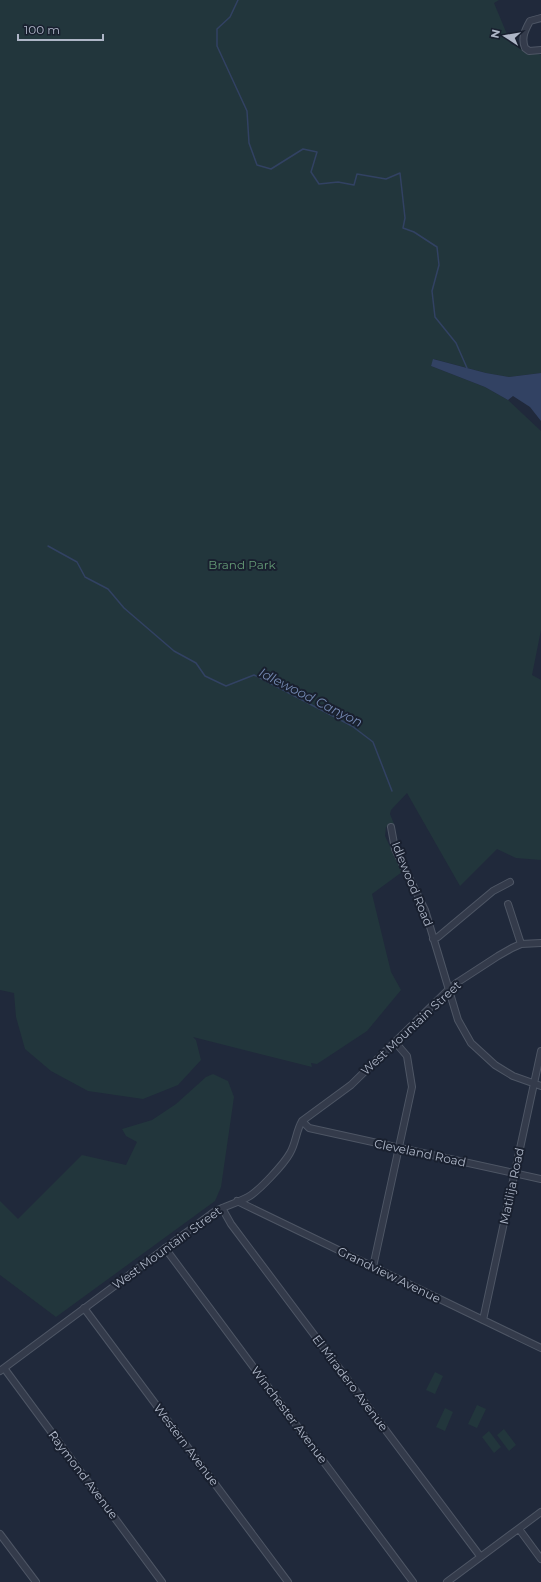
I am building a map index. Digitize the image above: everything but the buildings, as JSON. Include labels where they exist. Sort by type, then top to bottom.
[{"type":"street","points":[[541,18],[530,21],[526,28],[523,42],[525,48],[529,51],[541,50]]},
{"type":"street","name":"Idlewood Road","points":[[391,827],[395,849],[425,910],[458,1020],[471,1043],[495,1065],[513,1076],[541,1086]]},
{"type":"street","points":[[433,939],[438,937],[493,891],[510,882]]},
{"type":"street","points":[[508,904],[521,944]]},
{"type":"street","name":"West Mountain Street","points":[[2,1370],[214,1212],[249,1196],[258,1189],[286,1159],[291,1151],[302,1121],[351,1085],[449,989],[498,956],[521,944],[541,943]]},
{"type":"street","points":[[373,1267],[412,1087],[407,1056],[395,1042]]},
{"type":"street","name":"Matilija Road","points":[[483,1320],[541,1051]]},
{"type":"street","name":"Cleveland Road","points":[[302,1121],[309,1128],[541,1179]]},
{"type":"street","name":"Grandview Avenue","points":[[237,1201],[541,1348]]},
{"type":"street","name":"El Miradero Avenue","points":[[222,1208],[231,1224],[480,1556]]},
{"type":"street","name":"Winchester Avenue","points":[[165,1248],[413,1582]]},
{"type":"street","name":"Western Avenue","points":[[84,1308],[288,1582]]},
{"type":"street","name":"Raymond Avenue","points":[[2,1370],[162,1582]]},
{"type":"street","points":[[447,1582],[541,1512]]},
{"type":"street","points":[[519,1528],[541,1559]]},
{"type":"street","points":[[0,1534],[36,1582]]},
{"type":"green space","name":"Brand Park","points":[[0,0],[499,0],[494,3],[511,44],[541,55],[541,373],[509,377],[486,373],[434,359],[431,366],[485,387],[508,400],[541,431],[541,630],[532,675],[541,680],[541,860],[516,858],[497,849],[460,886],[407,793],[391,810],[390,814],[394,824],[386,827],[385,836],[402,872],[372,894],[391,972],[401,990],[367,1031],[317,1064],[311,1063],[312,1067],[193,1037],[196,1040],[201,1060],[178,1085],[143,1099],[88,1091],[51,1071],[25,1049],[16,1017],[14,993],[0,990]]},
{"type":"green space","points":[[213,1074],[228,1081],[234,1097],[221,1187],[215,1201],[56,1317],[0,1275],[0,1201],[18,1219],[82,1155],[126,1165],[137,1142],[126,1136],[122,1129],[152,1120],[176,1104],[206,1077]]},
{"type":"green space","points":[[435,1372],[443,1376],[435,1394],[426,1390]]},
{"type":"green space","points":[[477,1405],[486,1409],[477,1428],[468,1424]]},
{"type":"green space","points":[[445,1408],[453,1412],[445,1431],[436,1427]]},
{"type":"green space","points":[[504,1429],[516,1445],[509,1451],[497,1435]]},
{"type":"green space","points":[[489,1431],[501,1447],[494,1453],[482,1437]]},
{"type":"water","points":[[433,359],[486,373],[509,377],[541,373],[541,421],[530,407],[513,396],[508,400],[485,387],[431,366]]},
{"type":"waterway","points":[[238,0],[230,17],[217,29],[217,46],[247,111],[249,143],[257,165],[271,169],[303,149],[317,152],[311,172],[319,184],[338,182],[354,185],[357,174],[386,179],[400,173],[405,218],[403,228],[414,232],[437,247],[439,265],[432,291],[435,317],[456,343],[467,368]]},
{"type":"waterway","name":"Idlewood Canyon","points":[[48,546],[77,562],[85,577],[108,589],[124,608],[174,651],[196,663],[205,676],[226,686],[254,675],[352,726],[373,742],[392,791]]}]
